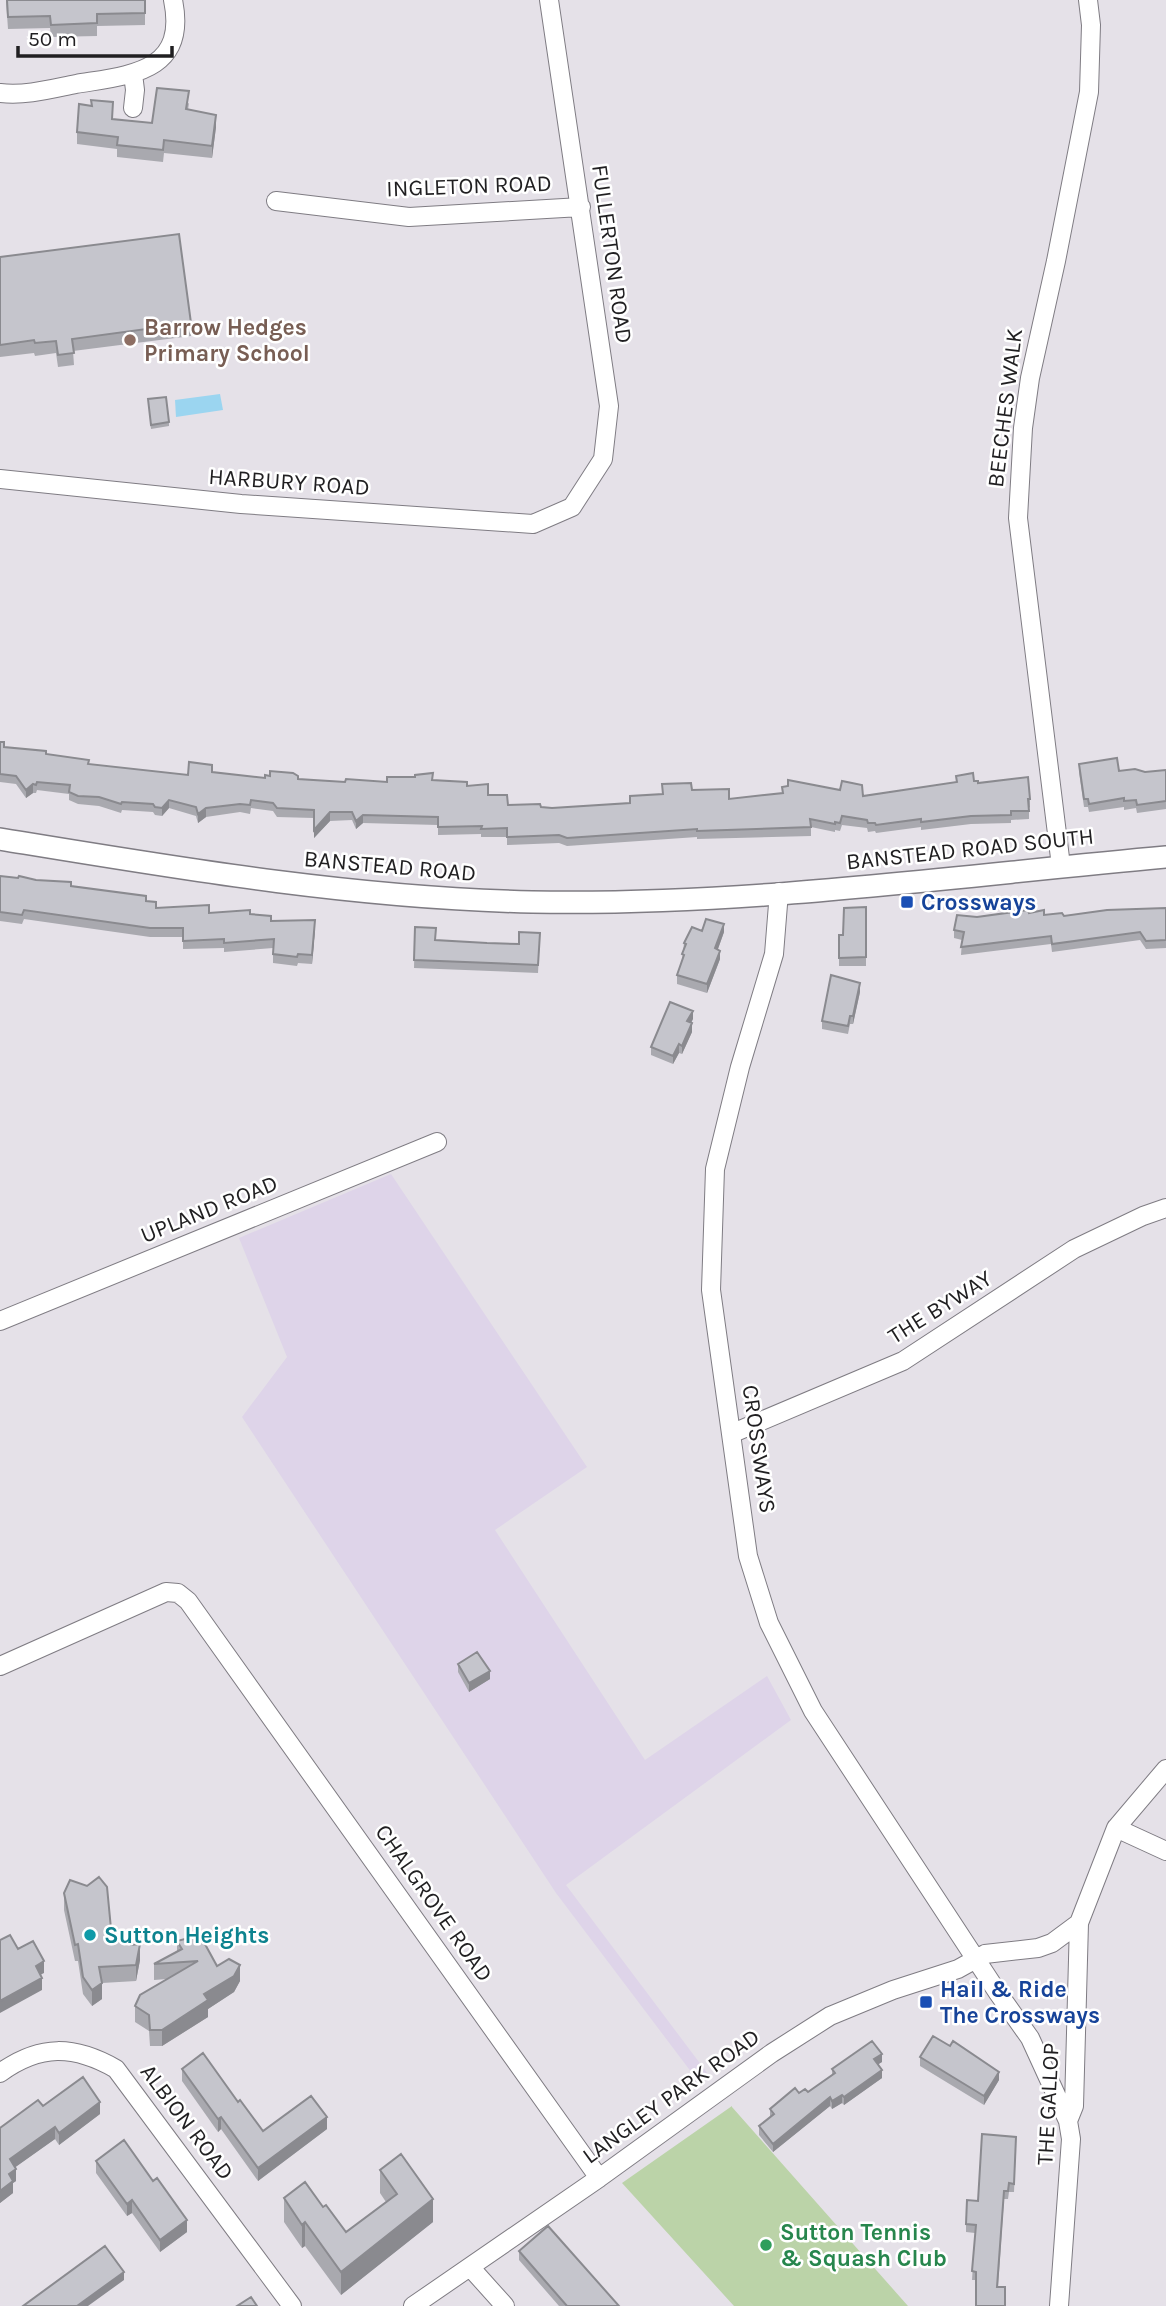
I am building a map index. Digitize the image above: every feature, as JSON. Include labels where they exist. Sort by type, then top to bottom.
[{"type":"street","points":[[0,93],[23,94],[144,71],[163,57],[173,39],[176,19],[173,0]]},
{"type":"street","name":"FULLERTON ROAD","points":[[549,0],[609,406],[603,459],[572,507]]},
{"type":"street","name":"BEECHES WALK","points":[[1061,866],[1018,518],[1023,428],[1030,378],[1089,92],[1091,25],[1088,0]]},
{"type":"street","points":[[133,74],[133,108]]},
{"type":"street","name":"INGLETON ROAD","points":[[276,201],[409,217],[581,207]]},
{"type":"street","name":"HARBURY ROAD","points":[[0,479],[241,504],[533,524],[572,507]]},
{"type":"street","name":"BANSTEAD ROAD","points":[[0,839],[254,880],[403,895],[534,902],[627,902],[779,892]]},
{"type":"street","name":"BANSTEAD ROAD SOUTH","points":[[779,892],[1166,856]]},
{"type":"street","name":"CROSSWAYS","points":[[779,892],[774,954],[740,1067],[715,1169],[712,1290],[748,1556],[769,1623],[813,1711],[952,1919],[976,1960],[1026,2029],[1068,2121]]},
{"type":"street","name":"UPLAND ROAD","points":[[0,1321],[437,1142]]},
{"type":"street","name":"THE BYWAY","points":[[733,1433],[903,1361],[1074,1249],[1166,1208]]},
{"type":"street","name":"CHALGROVE ROAD","points":[[0,1666],[166,1592],[178,1593],[188,1601],[599,2178]]},
{"type":"street","name":"THE GALLOP","points":[[1059,2306],[1071,2139],[1068,2121],[1074,2106],[1079,1923],[1116,1828],[1166,1769]]},
{"type":"street","points":[[1116,1828],[1166,1850]]},
{"type":"street","points":[[976,1960],[993,1952],[1038,1948],[1052,1943],[1079,1923]]},
{"type":"street","name":"LANGLEY PARK ROAD","points":[[412,2306],[599,2178],[772,2053],[831,2016],[976,1960]]},
{"type":"street","name":"ALBION ROAD","points":[[0,2073],[17,2061],[55,2050],[78,2051],[116,2068],[292,2306]]},
{"type":"street","points":[[470,2267],[505,2306]]},
{"type":"shaded area","points":[[391,1174],[587,1467],[495,1530],[645,1760],[767,1676],[791,1720],[566,1885],[708,2074],[698,2081],[556,1893],[242,1417],[287,1357],[239,1238]]},
{"type":"green space","name":"Sutton Tennis & Squash Club","points":[[732,2106],[908,2306],[734,2306],[622,2183]]},
{"type":"water","points":[[220,394],[223,410],[176,417],[175,400]]},
{"type":"building","points":[[7,0],[145,0],[145,13],[97,14],[97,23],[51,25],[50,16],[8,17]]},
{"type":"building","points":[[157,88],[189,91],[186,109],[216,115],[212,146],[164,140],[163,150],[117,145],[118,137],[77,132],[79,104],[92,106],[91,100],[113,102],[112,119],[152,123]]},
{"type":"building","points":[[179,234],[191,323],[72,339],[74,353],[58,355],[56,341],[35,343],[34,340],[0,345],[0,257]]},
{"type":"building","points":[[166,397],[169,422],[151,425],[148,399]]},
{"type":"building","points":[[0,742],[4,742],[4,747],[46,751],[46,754],[89,760],[88,764],[188,775],[189,762],[212,765],[212,772],[265,778],[265,775],[270,776],[270,771],[293,773],[298,779],[345,782],[346,779],[387,782],[387,777],[415,777],[433,773],[432,780],[467,782],[467,786],[488,784],[488,795],[507,795],[508,805],[540,804],[541,807],[552,808],[630,803],[630,796],[663,794],[662,784],[691,783],[692,790],[729,789],[729,799],[783,793],[782,787],[788,786],[788,780],[840,790],[842,781],[862,785],[863,796],[957,782],[956,776],[973,773],[974,781],[978,783],[1028,777],[1030,799],[1029,811],[1011,811],[1011,815],[971,816],[921,822],[921,819],[876,825],[868,823],[867,820],[842,816],[840,823],[835,824],[810,819],[811,827],[697,829],[567,838],[559,835],[507,837],[507,828],[438,827],[438,817],[363,815],[356,821],[352,812],[330,812],[314,830],[314,810],[277,808],[273,803],[251,800],[250,805],[206,808],[198,814],[196,807],[169,800],[162,808],[153,804],[121,804],[99,797],[78,796],[69,792],[70,785],[37,782],[26,790],[16,776],[0,774]]},
{"type":"building","points":[[1117,758],[1119,771],[1166,770],[1166,801],[1137,805],[1136,800],[1124,801],[1124,798],[1089,804],[1088,799],[1084,799],[1079,764]]},
{"type":"building","points":[[0,876],[71,882],[71,886],[146,896],[146,901],[156,902],[156,908],[209,905],[209,913],[250,910],[250,914],[271,916],[271,921],[315,920],[312,955],[298,954],[297,957],[273,954],[274,939],[224,943],[224,939],[183,941],[183,928],[150,928],[24,910],[22,915],[0,912]]},
{"type":"building","points":[[866,907],[866,957],[839,958],[839,935],[843,935],[844,908]]},
{"type":"building","points":[[1166,908],[1166,940],[1146,941],[1140,932],[1052,944],[1051,936],[961,947],[964,932],[954,930],[957,915],[977,917],[1044,910],[1044,915],[1062,913],[1064,916],[1107,910]]},
{"type":"building","points":[[706,919],[724,924],[715,948],[720,951],[707,984],[677,975],[684,955],[684,943],[692,927],[702,931]]},
{"type":"building","points":[[415,927],[436,928],[435,940],[487,943],[519,944],[519,932],[540,933],[538,965],[414,960]]},
{"type":"building","points":[[831,975],[860,983],[853,1016],[850,1016],[848,1026],[822,1021]]},
{"type":"building","points":[[670,1002],[693,1011],[687,1021],[692,1023],[682,1046],[679,1044],[673,1056],[651,1047]]},
{"type":"building","points":[[477,1652],[490,1671],[469,1683],[458,1664]]},
{"type":"building","name":"Sutton Heights","points":[[99,1877],[107,1887],[112,1939],[131,1938],[131,1945],[140,1944],[136,1965],[99,1967],[102,1983],[92,1990],[83,1977],[78,1944],[75,1945],[64,1893],[70,1880],[87,1886]]},
{"type":"building","points":[[10,1935],[18,1949],[33,1941],[44,1961],[36,1966],[42,1978],[0,2001],[0,1940]]},
{"type":"building","points":[[200,1935],[217,1966],[229,1959],[240,1965],[234,1976],[204,1994],[208,2000],[162,2030],[150,2030],[149,2015],[135,2006],[140,1995],[198,1961],[154,1964],[182,1949],[177,1941]]},
{"type":"building","points":[[933,2036],[950,2046],[953,2041],[999,2072],[984,2096],[920,2057]]},
{"type":"building","points":[[872,2041],[882,2054],[874,2059],[882,2070],[844,2097],[842,2095],[832,2101],[830,2097],[773,2144],[759,2126],[774,2114],[770,2109],[795,2088],[799,2093],[805,2089],[808,2092],[835,2073],[832,2069]]},
{"type":"building","points":[[203,2053],[238,2102],[240,2100],[263,2131],[311,2096],[327,2117],[258,2168],[182,2069]]},
{"type":"building","points":[[83,2077],[100,2102],[59,2133],[55,2127],[10,2159],[16,2169],[9,2174],[13,2181],[0,2191],[0,2128],[38,2100],[43,2106]]},
{"type":"building","points":[[982,2134],[1016,2137],[1014,2184],[1009,2183],[1008,2191],[1004,2191],[997,2287],[1005,2287],[1005,2306],[976,2306],[976,2272],[972,2271],[976,2225],[966,2224],[967,2200],[978,2201]]},
{"type":"building","points":[[124,2140],[153,2181],[157,2178],[187,2220],[160,2240],[132,2200],[127,2204],[96,2161]]},
{"type":"building","points":[[401,2154],[433,2199],[341,2272],[305,2222],[302,2225],[284,2198],[305,2182],[346,2232],[397,2194],[380,2170]]},
{"type":"building","points":[[548,2226],[619,2306],[567,2306],[519,2251]]},
{"type":"building","points":[[105,2246],[124,2272],[77,2306],[23,2306]]},
{"type":"building","points":[[251,2297],[257,2306],[237,2306]]},
{"type":"place","name":"Barrow Hedges Primary School","points":[[130,340]]},
{"type":"place","name":"Crossways","points":[[907,902]]},
{"type":"place","name":"Sutton Heights","points":[[90,1935]]},
{"type":"place","name":"Hail & Ride The Crossways","points":[[926,2002]]},
{"type":"place","name":"Sutton Tennis & Squash Club","points":[[766,2245]]}]
